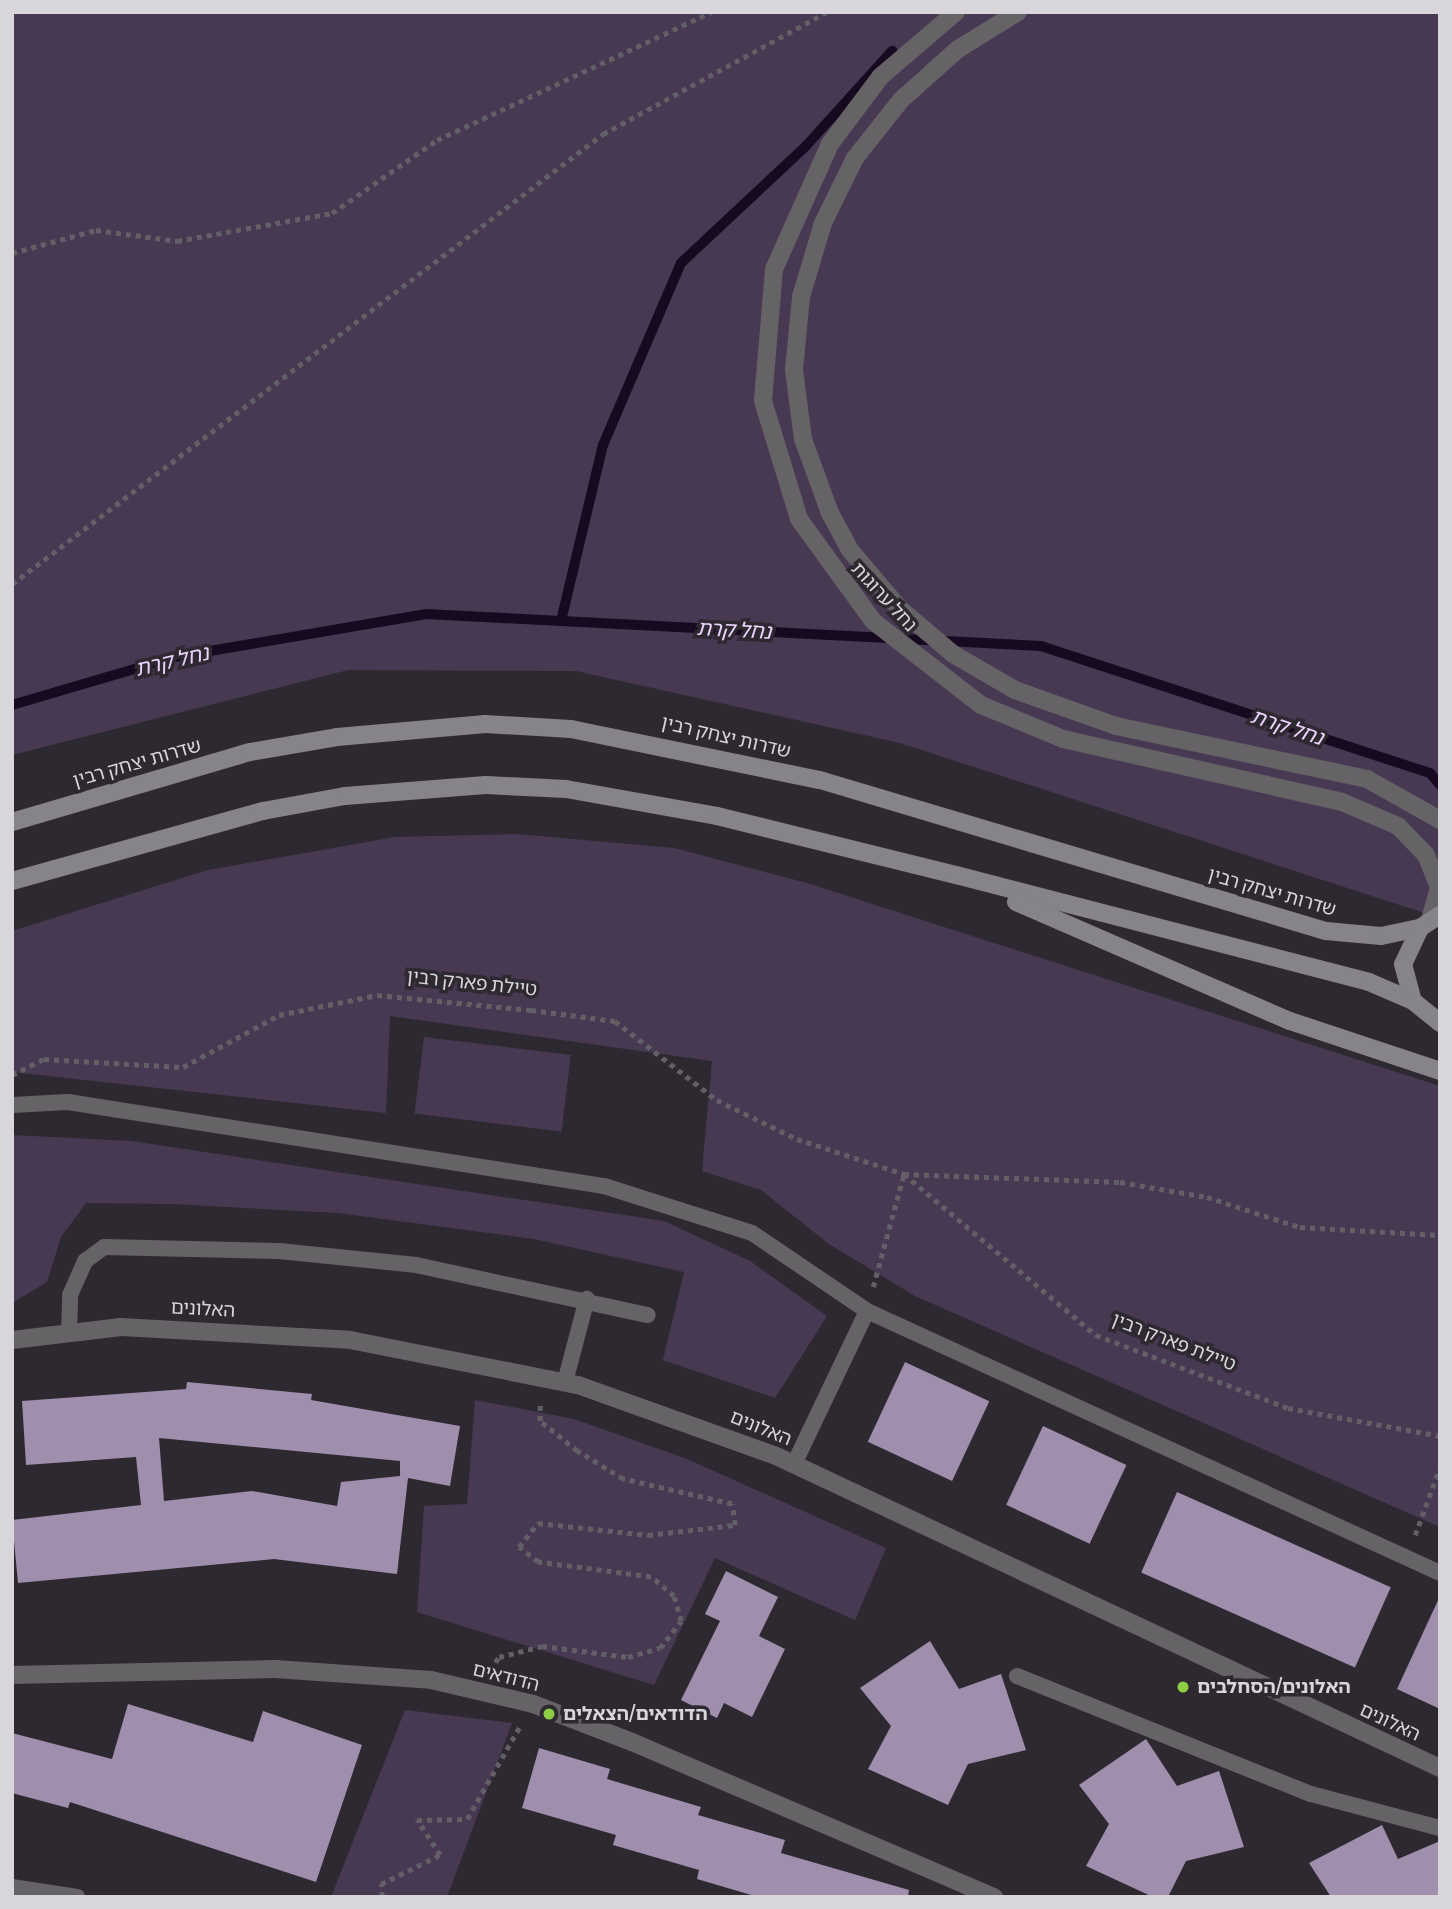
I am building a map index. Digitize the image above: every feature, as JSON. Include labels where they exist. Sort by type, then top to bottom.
[{"type":"main road","name":"שדרות יצחק רבין","points":[[12,821],[250,752],[337,737],[485,724],[571,729],[794,774],[1326,931],[1381,936],[1430,921]]},
{"type":"main road","points":[[12,881],[263,811],[345,796],[486,785],[639,799],[910,864],[1369,982],[1413,1001],[1440,1023]]},
{"type":"main road","points":[[910,864],[1030,907],[1290,1021],[1440,1071]]},
{"type":"main road","points":[[1413,1001],[1403,964],[1430,921]]},
{"type":"street","name":"נחל ערוגות","points":[[956,12],[881,76],[830,144],[774,269],[763,401],[799,519],[873,621],[990,710],[1063,739],[1342,802],[1398,826],[1426,855],[1439,888],[1430,921]]},
{"type":"street","name":"נחל ערוגות","points":[[1018,12],[958,49],[901,100],[855,158],[823,223],[801,296],[794,370],[803,439],[830,513],[850,550],[899,608],[953,654],[1015,690],[1116,726],[1367,779],[1440,820]]},
{"type":"street","name":"האלונים","points":[[12,1340],[121,1327],[350,1340],[565,1382],[678,1417],[794,1464],[1440,1768]]},
{"type":"street","name":"הדודאים","points":[[12,1675],[275,1669],[431,1680],[533,1704],[994,1897]]},
{"type":"lane","points":[[12,1105],[81,1104],[604,1186],[752,1233],[867,1311],[1440,1573]]},
{"type":"lane","points":[[69,1332],[70,1295],[85,1261],[104,1247],[279,1251],[416,1265],[587,1299],[648,1315]]},
{"type":"lane","points":[[565,1382],[587,1299]]},
{"type":"lane","points":[[794,1464],[867,1311]]},
{"type":"lane","points":[[1017,1676],[1311,1794],[1440,1828]]},
{"type":"lane","points":[[12,1887],[77,1897]]},
{"type":"path","points":[[12,253],[96,230],[177,241],[332,213],[437,140],[711,12]]},
{"type":"path","points":[[12,584],[603,134],[827,12]]},
{"type":"path","name":"טיילת פארק רבין","points":[[12,1075],[44,1059],[183,1067],[279,1015],[377,995],[531,1010],[615,1021],[718,1100],[797,1139],[904,1174],[1120,1182],[1207,1197],[1300,1227],[1440,1235]]},
{"type":"path","points":[[867,1311],[904,1174]]},
{"type":"path","name":"טיילת פארק רבין","points":[[904,1174],[1096,1335],[1288,1408],[1440,1436]]},
{"type":"path","points":[[473,1690],[499,1657],[542,1646],[628,1657],[660,1648],[681,1621],[674,1596],[650,1577],[538,1562],[519,1546],[538,1523],[648,1535],[735,1525],[732,1504],[624,1479],[577,1451],[540,1420],[540,1377]]},
{"type":"path","points":[[1406,1559],[1440,1467]]},
{"type":"path","points":[[382,1897],[382,1884],[440,1855],[417,1820],[467,1819],[533,1704]]},
{"type":"shaded area","points":[[12,12],[1440,12],[1440,918],[900,743],[576,671],[348,670],[12,755]]},
{"type":"shaded area","points":[[516,834],[674,848],[807,883],[1440,1086],[1440,1527],[915,1296],[829,1244],[761,1190],[702,1171],[712,1061],[390,1016],[386,1113],[12,1072],[12,931],[208,870],[395,837]]},
{"type":"shaded area","points":[[424,1037],[571,1055],[562,1131],[415,1113]]},
{"type":"shaded area","points":[[12,1135],[131,1141],[664,1221],[750,1261],[827,1316],[775,1398],[663,1360],[684,1272],[534,1239],[338,1213],[174,1204],[86,1203],[61,1237],[47,1282],[12,1303]]},
{"type":"shaded area","points":[[475,1400],[574,1419],[687,1459],[886,1548],[855,1620],[715,1558],[654,1685],[417,1612],[424,1506],[467,1504]]},
{"type":"shaded area","points":[[405,1710],[512,1723],[447,1897],[331,1897]]},
{"type":"building","points":[[905,1362],[989,1401],[952,1481],[868,1442]]},
{"type":"building","points":[[187,1382],[312,1394],[311,1400],[460,1426],[450,1486],[408,1478],[397,1574],[274,1559],[18,1583],[12,1520],[141,1505],[136,1457],[26,1465],[22,1401],[186,1389]],"holes":[[[159,1438],[400,1461],[400,1476],[341,1482],[337,1506],[252,1491],[164,1501]]]},
{"type":"building","points":[[1043,1426],[1126,1465],[1090,1544],[1006,1505]]},
{"type":"building","points":[[1177,1492],[1391,1587],[1355,1668],[1141,1572]]},
{"type":"building","points":[[726,1571],[778,1597],[759,1636],[785,1649],[752,1717],[724,1703],[717,1718],[681,1700],[720,1621],[705,1614]]},
{"type":"building","points":[[1440,1596],[1440,1709],[1397,1689]]},
{"type":"building","points":[[930,1641],[959,1689],[1001,1674],[1026,1750],[968,1764],[948,1805],[868,1769],[891,1726],[860,1688]]},
{"type":"building","points":[[128,1704],[253,1742],[263,1711],[362,1745],[316,1882],[70,1802],[68,1808],[12,1793],[12,1733],[112,1759]]},
{"type":"building","points":[[1146,1739],[1177,1786],[1219,1771],[1244,1847],[1186,1861],[1168,1897],[1153,1897],[1086,1866],[1109,1824],[1079,1785]]},
{"type":"building","points":[[539,1748],[610,1769],[607,1779],[701,1807],[698,1815],[785,1840],[781,1853],[909,1890],[908,1897],[758,1897],[697,1879],[699,1870],[613,1845],[616,1835],[522,1808]]},
{"type":"building","points":[[1382,1825],[1398,1859],[1440,1841],[1440,1897],[1331,1897],[1309,1863]]},
{"type":"waterway","points":[[561,621],[603,445],[681,263],[805,147],[892,51]]},
{"type":"waterway","name":"נחל קרת","points":[[12,705],[175,657],[426,614],[1041,646],[1430,773],[1440,785]]},
{"type":"place","name":"האלונים/הסחלבים","points":[[1183,1687]]},
{"type":"place","name":"הדודאים/הצאלים","points":[[549,1714]]}]
